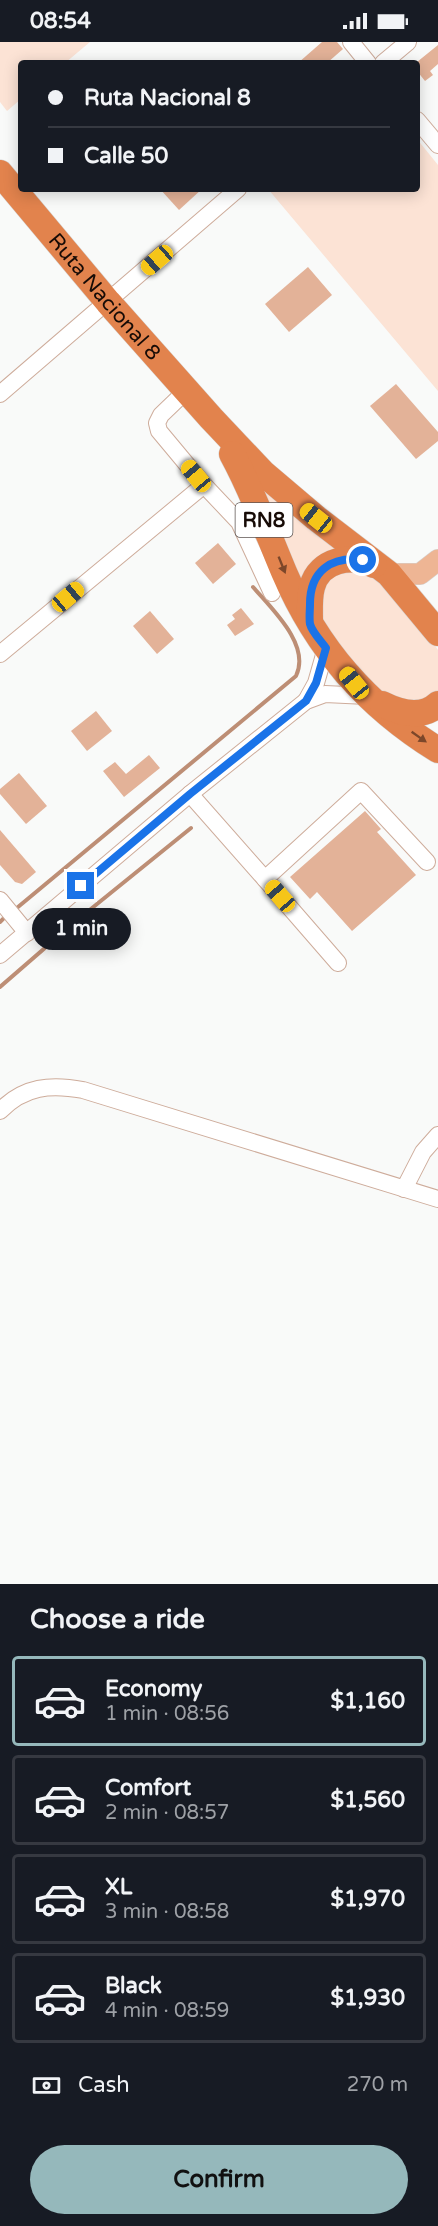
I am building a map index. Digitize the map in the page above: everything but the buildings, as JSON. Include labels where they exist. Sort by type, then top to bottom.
[{"type":"highway","name":"Ruta Nacional 8","points":[[0,173],[108,302],[211,418],[279,488],[383,570],[438,633]]},
{"type":"highway","name":"Ruta Nacional 8","points":[[211,418],[247,482],[284,573],[310,625],[354,683],[394,719],[438,750]]},
{"type":"highway","points":[[310,625],[312,586],[315,577],[323,569],[341,560],[353,558],[363,560],[383,570]]},
{"type":"highway","name":"Ruta Nacional 8","points":[[368,696],[400,712],[411,714],[434,708],[438,704]]},
{"type":"main road","points":[[383,570],[420,574],[438,560]]},
{"type":"street","points":[[351,42],[366,60]]},
{"type":"street","points":[[387,60],[408,42]]},
{"type":"street","points":[[420,124],[438,145]]},
{"type":"street","points":[[0,394],[235,192]]},
{"type":"street","points":[[187,390],[161,415],[157,423],[159,431],[204,485],[239,522],[272,593]]},
{"type":"street","points":[[0,654],[204,485]]},
{"type":"street","points":[[306,701],[316,683],[326,648]]},
{"type":"street","points":[[0,955],[190,794],[306,701],[325,694],[368,696]]},
{"type":"street","points":[[265,879],[361,791],[427,862]]},
{"type":"street","points":[[190,794],[338,963]]},
{"type":"street","points":[[0,900],[27,933]]},
{"type":"street","points":[[0,1111],[19,1096],[40,1088],[62,1086],[82,1090],[438,1199]]},
{"type":"street","points":[[404,1189],[423,1152],[438,1135]]},
{"type":"shaded area","points":[[0,42],[90,42],[69,60],[18,60],[18,102],[7,111],[0,102]]},
{"type":"shaded area","points":[[420,143],[438,165],[438,391],[271,192],[420,192]]},
{"type":"shaded area","points":[[259,477],[351,549],[303,580],[295,581]]},
{"type":"shaded area","points":[[367,570],[411,610],[438,650],[438,693],[415,706],[387,698],[325,635],[317,603],[329,574]]},
{"type":"waterway","points":[[18,907],[296,676],[299,664],[294,640],[279,617],[253,587]]},
{"type":"waterway","points":[[0,987],[76,921],[191,828]]},
{"type":"waterway","points":[[0,922],[3,919]]},
{"type":"route","points":[[81,886],[190,794],[306,701],[316,683],[326,648],[310,625],[310,598],[315,577],[332,563],[353,558],[363,560]]}]
